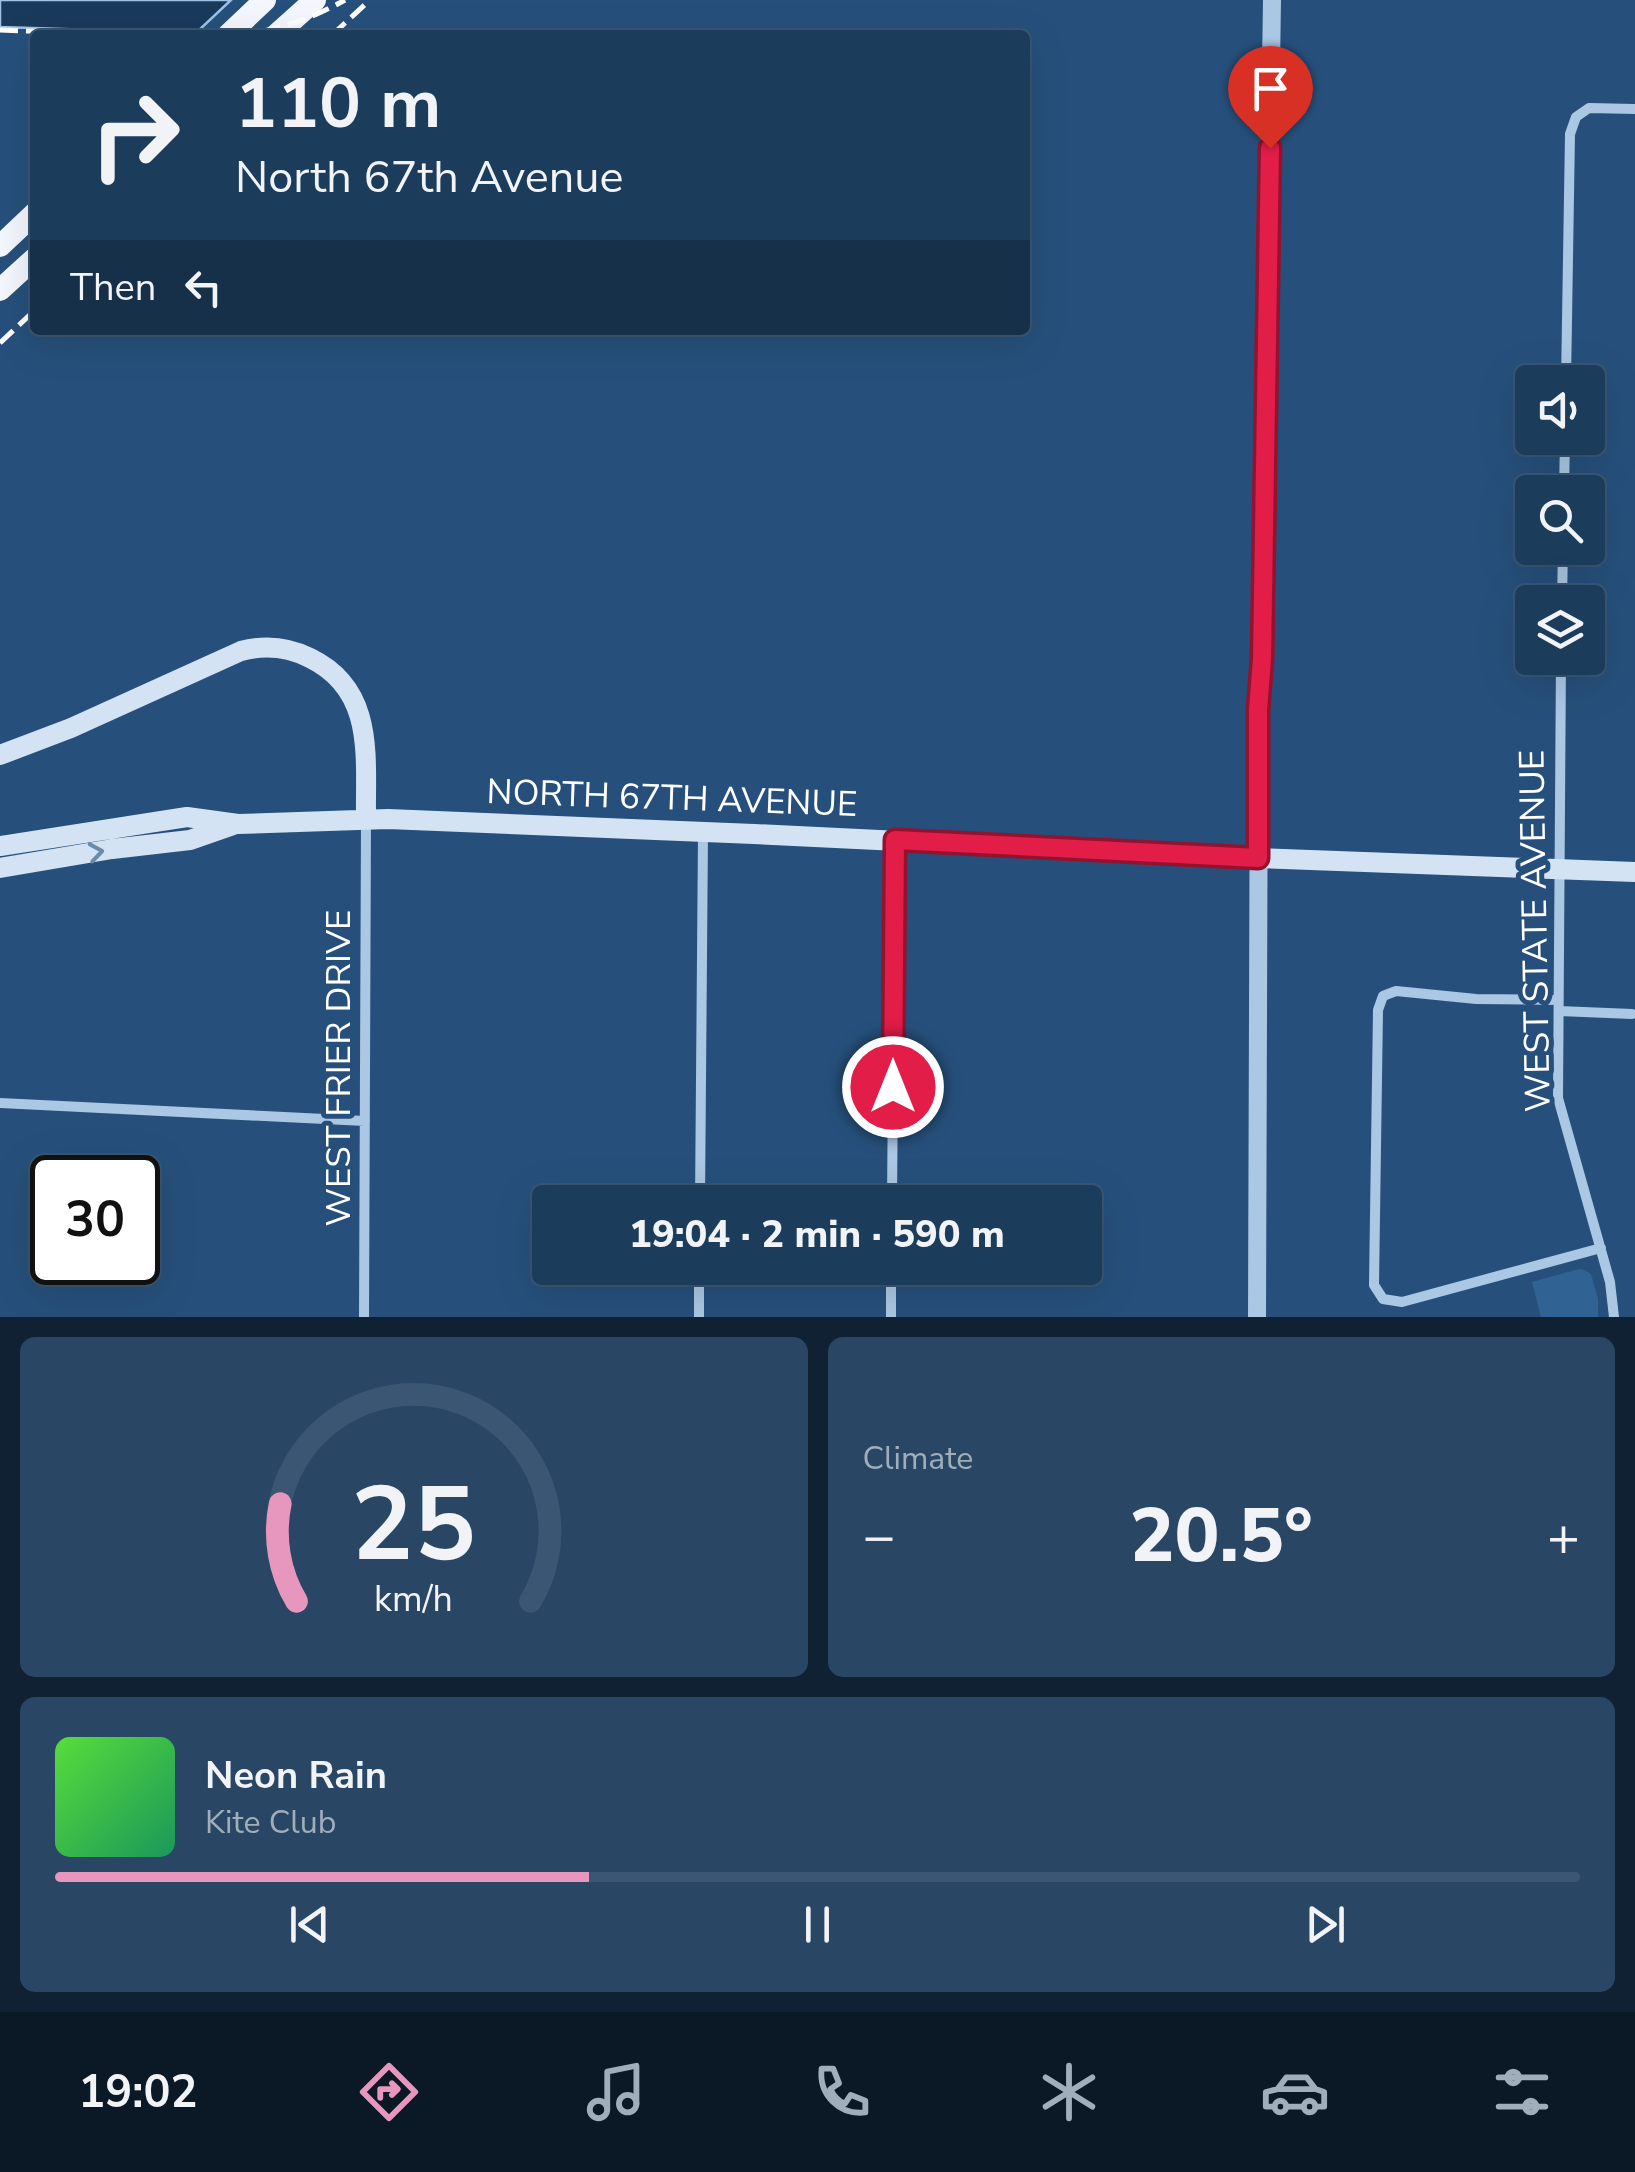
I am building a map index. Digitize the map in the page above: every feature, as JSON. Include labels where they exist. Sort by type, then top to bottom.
[{"type":"highway","points":[[234,30],[269,0],[284,28],[314,0]]},
{"type":"highway","points":[[0,246],[30,219]]},
{"type":"highway","points":[[0,290],[30,263]]},
{"type":"main road","points":[[0,755],[71,728],[241,651],[285,649],[328,668],[358,707],[364,740],[366,819]]},
{"type":"main road","name":"NORTH 67TH AVENUE","points":[[0,846],[188,817],[238,824],[366,819],[1635,872]]},
{"type":"main road","name":"NORTH 67TH AVENUE","points":[[0,868],[190,840],[238,824]]},
{"type":"street","points":[[1257,1317],[1258,710],[1272,0]]},
{"type":"street","points":[[1566,365],[1570,134],[1576,117],[1588,108],[1635,109]]},
{"type":"street","name":"WEST STATE AVENUE","points":[[1561,675],[1558,1098],[1610,1282],[1614,1317]]},
{"type":"street","name":"WEST FRIER DRIVE","points":[[364,1317],[366,819]]},
{"type":"street","points":[[700,1185],[703,832]]},
{"type":"street","points":[[892,1185],[895,840]]},
{"type":"street","points":[[1600,1248],[1402,1302],[1383,1299],[1374,1285],[1378,1010],[1382,996],[1396,991],[1632,1014]]},
{"type":"street","points":[[0,1104],[365,1120]]},
{"type":"street","points":[[699,1285],[699,1317]]},
{"type":"street","points":[[891,1317],[892,1285]]},
{"type":"shaded area","points":[[0,0],[231,0],[199,30],[0,27]]},
{"type":"shaded area","points":[[1579,1269],[1591,1274],[1598,1317],[1541,1317],[1532,1282]]},
{"type":"railway","points":[[269,30],[345,0]]},
{"type":"railway","points":[[337,30],[370,0]]},
{"type":"railway","points":[[0,30],[30,31]]},
{"type":"railway","points":[[0,343],[30,315]]},
{"type":"route","points":[[893,1087],[895,840],[1258,858],[1270,148]]}]
